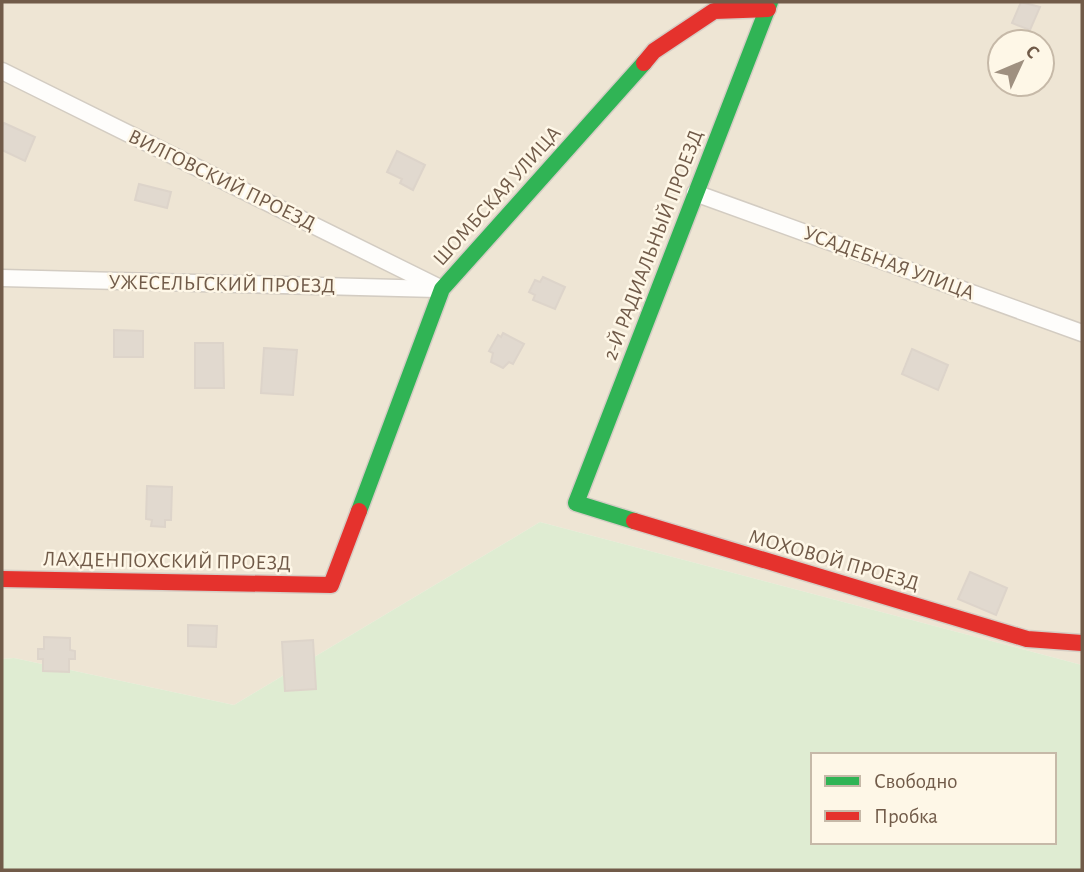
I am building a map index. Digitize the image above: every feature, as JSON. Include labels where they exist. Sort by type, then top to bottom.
[{"type":"street","name":"2-Й РАДИАЛЬНЫЙ ПРОЕЗД","points":[[576,503],[769,5]]},
{"type":"street","name":"ШОМБСКАЯ УЛИЦА","points":[[331,584],[442,289],[654,51],[714,11],[769,5]]},
{"type":"street","name":"ВИЛГОВСКИЙ ПРОЕЗД","points":[[2,71],[442,289]]},
{"type":"street","name":"УСАДЕБНАЯ УЛИЦА","points":[[695,193],[1082,333]]},
{"type":"street","name":"УЖЕСЕЛЬГСКИЙ ПРОЕЗД","points":[[2,278],[442,289]]},
{"type":"street","name":"МОХОВОЙ ПРОЕЗД","points":[[576,503],[1027,639],[1082,643]]},
{"type":"street","name":"ЛАХДЕНПОХСКИЙ ПРОЕЗД","points":[[2,579],[331,584]]},
{"type":"shaded area","points":[[2,2],[1082,2],[1082,665],[540,522],[234,705],[14,658],[2,659]]},
{"type":"green space","points":[[540,522],[1082,665],[1082,870],[2,870],[2,659],[14,658],[234,705]]},
{"type":"building","points":[[1021,2],[1040,7],[1031,28],[1012,23]]},
{"type":"building","points":[[4,123],[35,137],[25,161],[2,150]]},
{"type":"building","points":[[397,151],[425,165],[413,190],[400,183],[402,179],[387,172]]},
{"type":"building","points":[[139,184],[171,192],[167,208],[135,200]]},
{"type":"building","points":[[543,277],[565,287],[555,309],[533,300],[535,295],[529,292],[535,280],[540,282]]},
{"type":"building","points":[[114,330],[143,331],[143,357],[114,357]]},
{"type":"building","points":[[503,333],[524,344],[513,364],[509,362],[503,368],[491,362],[493,353],[489,351],[498,335],[501,337]]},
{"type":"building","points":[[195,343],[223,343],[224,388],[195,388]]},
{"type":"building","points":[[264,348],[297,350],[293,395],[261,393]]},
{"type":"building","points":[[912,349],[948,365],[938,390],[902,374]]},
{"type":"building","points":[[147,486],[172,487],[171,520],[165,520],[165,527],[151,526],[152,520],[146,519]]},
{"type":"building","points":[[970,572],[1007,588],[996,615],[958,599]]},
{"type":"building","points":[[188,625],[217,626],[216,647],[188,646]]},
{"type":"building","points":[[44,637],[70,638],[70,650],[75,651],[75,659],[69,659],[69,672],[43,671],[43,659],[38,659],[38,649],[44,649]]},
{"type":"building","points":[[313,640],[316,689],[285,691],[282,642]]},
{"type":"traffic: fast","points":[[634,521],[576,503],[770,2]]},
{"type":"traffic: fast","points":[[359,511],[442,289],[644,63]]},
{"type":"traffic: jam","points":[[644,63],[654,51],[714,11],[768,9]]},
{"type":"traffic: jam","points":[[2,579],[331,585],[359,511]]},
{"type":"traffic: jam","points":[[634,521],[1027,639],[1082,643]]}]
